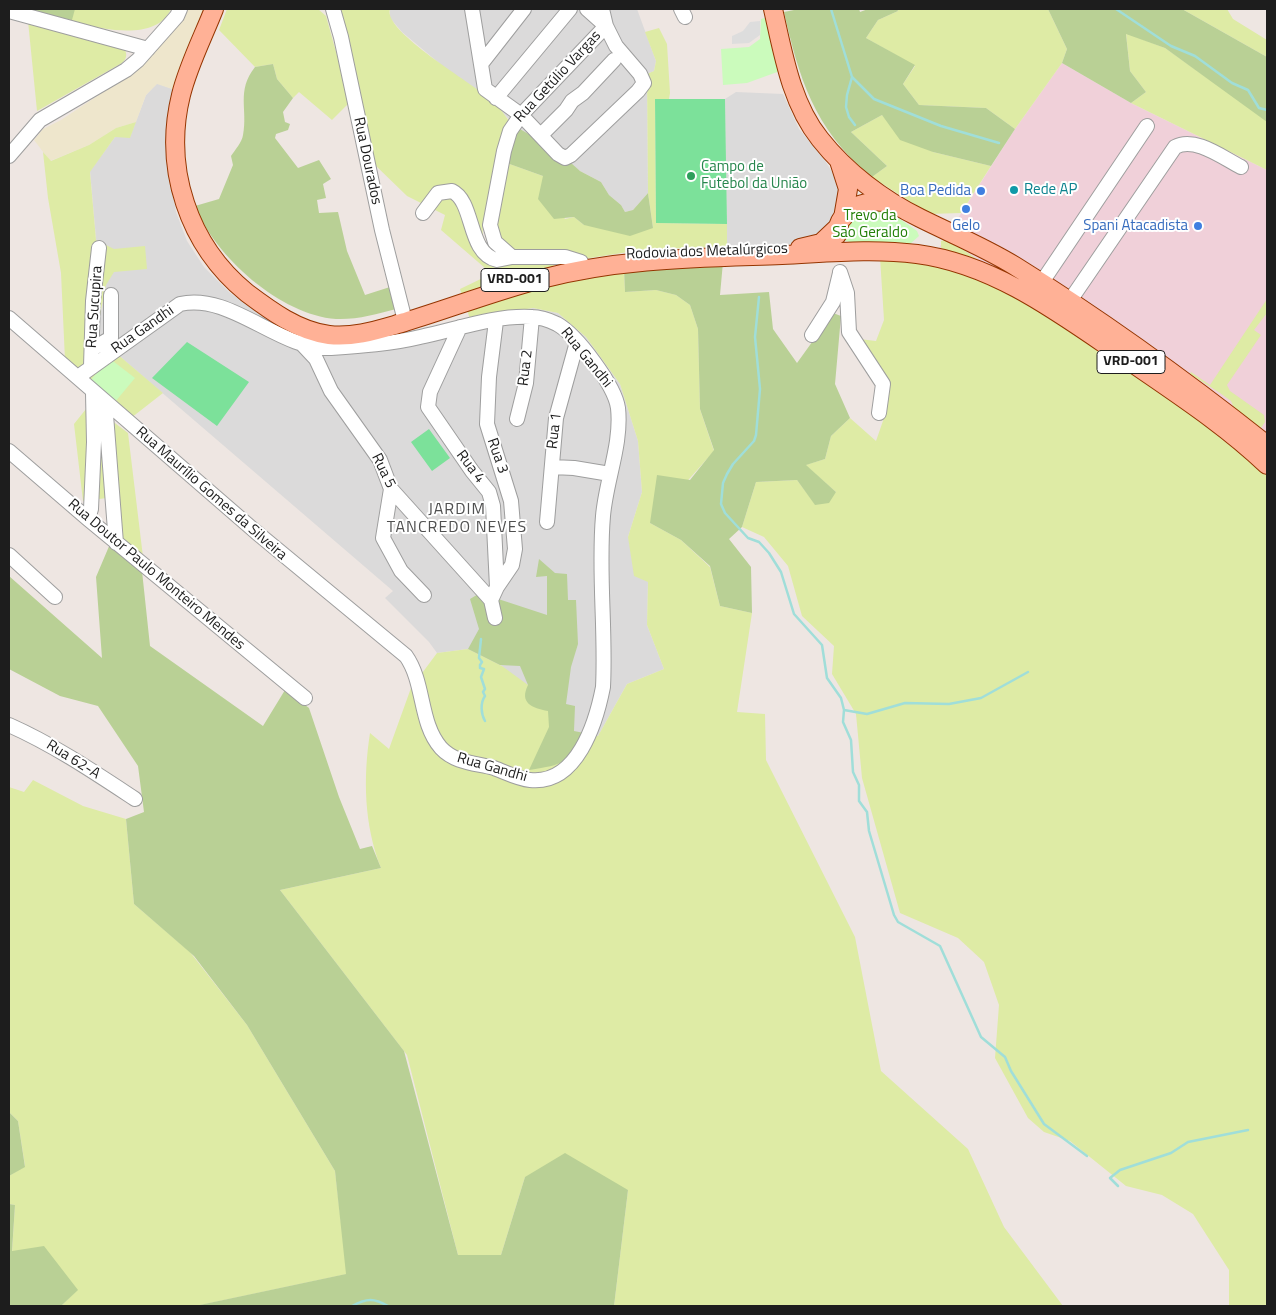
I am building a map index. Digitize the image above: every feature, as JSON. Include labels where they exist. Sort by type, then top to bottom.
[{"type":"main road","name":"Rodovia dos Metalúrgicos","points":[[214,9],[182,90],[175,135],[175,162],[183,201],[195,229],[230,278],[252,297],[306,337],[364,333],[536,280],[612,265],[665,259],[841,253],[919,254],[952,261],[1023,292],[1092,335],[1194,404],[1267,465]]},
{"type":"main road","points":[[773,9],[790,81],[798,102],[813,131],[839,161],[895,205]]},
{"type":"main road","points":[[839,161],[848,189],[838,242],[841,253]]},
{"type":"main road","name":"VRD-001","points":[[841,222],[858,205],[869,201],[895,205],[980,246],[1042,282],[1208,398],[1267,445]]},
{"type":"main road","name":"Rodovia dos Metalúrgicos","points":[[210,251],[272,301],[321,324],[346,325],[403,313],[534,274],[614,256],[663,251],[806,248],[821,243],[841,222]]},
{"type":"street","points":[[9,156],[40,120],[126,70],[148,49],[177,16],[180,9]]},
{"type":"street","name":"Rua Dourados","points":[[333,9],[341,37],[382,230],[403,313]]},
{"type":"street","points":[[472,9],[481,64],[491,94],[521,114],[565,158],[584,143],[644,83],[640,74],[616,46],[606,26],[602,9]]},
{"type":"street","points":[[481,64],[524,9]]},
{"type":"street","points":[[491,94],[570,9]]},
{"type":"street","points":[[587,9],[606,26]]},
{"type":"street","points":[[9,12],[148,49]]},
{"type":"street","name":"Rua Getúlio Vargas","points":[[512,257],[495,242],[490,224],[507,140],[521,114],[606,26]]},
{"type":"street","points":[[541,135],[566,110],[572,101],[583,93],[614,60]]},
{"type":"street","points":[[1042,282],[1147,126]]},
{"type":"street","points":[[1070,302],[1175,147],[1186,144],[1196,145],[1241,167]]},
{"type":"street","points":[[423,213],[438,193],[452,190],[461,200],[476,239],[485,253],[497,260],[512,257],[565,257],[581,262]]},
{"type":"street","name":"Rua Sucupira","points":[[91,366],[93,301],[99,248]]},
{"type":"street","points":[[812,335],[833,302],[840,272],[841,253]]},
{"type":"street","points":[[840,272],[847,293],[849,332],[883,384],[879,413]]},
{"type":"street","points":[[92,349],[111,338],[111,295]]},
{"type":"street","name":"Rua Gandhi","points":[[78,377],[180,304],[192,301],[213,305],[306,337],[327,348],[370,345],[420,337],[460,327],[532,317],[558,325],[576,342],[611,386],[616,398],[618,427],[603,516],[603,687],[600,704],[589,734],[569,765],[557,775],[547,779],[528,780],[490,767],[463,762],[450,756],[441,747],[428,724],[413,669]]},
{"type":"street","name":"Rua 2","points":[[517,419],[526,383],[532,317]]},
{"type":"street","name":"Rua Maurílio Gomes da Silveira","points":[[9,318],[78,377],[93,393],[347,610],[406,656],[413,669]]},
{"type":"street","name":"Rua 3","points":[[494,594],[512,565],[515,549],[511,500],[487,424],[488,385],[496,321]]},
{"type":"street","name":"Rua 4","points":[[460,327],[430,392],[428,407],[472,471],[489,492],[493,506],[495,618]]},
{"type":"street","name":"Rua 5","points":[[306,337],[331,391],[380,460],[390,489],[494,594]]},
{"type":"street","name":"Rua 1","points":[[547,522],[556,418],[576,342]]},
{"type":"street","points":[[93,393],[94,442],[89,514],[113,510]]},
{"type":"street","points":[[105,402],[116,543]]},
{"type":"street","name":"Rua Doutor Paulo Monteiro Mendes","points":[[9,451],[89,514],[116,543],[305,698]]},
{"type":"street","points":[[552,466],[610,474]]},
{"type":"street","points":[[390,489],[383,538],[401,572],[424,595]]},
{"type":"street","points":[[9,555],[55,598]]},
{"type":"street","name":"Rua 62-A","points":[[9,725],[67,755],[135,799]]},
{"type":"shaded area","points":[[184,9],[205,9],[175,90],[157,84],[146,95],[136,122],[116,128],[89,145],[50,161],[34,140],[43,129],[61,120],[120,81]]},
{"type":"shaded area","points":[[390,9],[637,9],[656,61],[654,71],[647,74],[648,193],[633,210],[625,212],[621,205],[609,195],[601,182],[565,163],[542,142],[515,126],[490,99],[452,74],[402,32],[390,18]]},
{"type":"shaded area","points":[[760,21],[760,35],[749,43],[732,44],[732,36],[743,31],[750,22]]},
{"type":"shaded area","points":[[1062,63],[1131,103],[1267,170],[1267,475],[1252,461],[930,262],[1015,129]]},
{"type":"shaded area","points":[[157,83],[175,90],[167,117],[167,153],[176,212],[187,241],[204,267],[229,292],[248,306],[274,320],[386,347],[502,313],[533,308],[558,313],[586,337],[620,384],[638,441],[642,492],[628,537],[648,582],[647,625],[664,669],[627,684],[598,736],[572,733],[502,666],[468,649],[437,653],[429,642],[385,598],[393,591],[96,336],[106,284],[96,239],[90,171],[115,137],[130,137],[146,95]]},
{"type":"shaded area","points":[[736,92],[783,94],[799,129],[826,162],[837,180],[840,191],[837,215],[819,237],[796,244],[727,247],[725,99]]},
{"type":"green space","points":[[35,9],[171,9],[161,22],[147,28],[129,31],[88,26],[35,12]]},
{"type":"green space","points":[[35,9],[75,9],[72,20],[35,12]]},
{"type":"green space","points":[[227,9],[318,9],[326,16],[350,102],[332,120],[299,92],[293,98],[277,79],[273,64],[255,67],[219,30]]},
{"type":"green space","points":[[336,9],[390,9],[391,19],[414,43],[493,101],[510,122],[485,212],[483,225],[484,241],[492,254],[552,260],[554,266],[462,295],[460,289],[489,275],[485,268],[441,230],[445,215],[407,196],[374,164]]},
{"type":"green space","points":[[799,9],[859,9],[860,12],[868,9],[897,9],[898,11],[878,20],[866,38],[915,65],[903,84],[919,105],[986,108],[1015,129],[991,166],[933,152],[900,140],[882,115],[851,132],[887,166],[872,177],[868,174],[834,139],[811,100],[796,59],[784,12]]},
{"type":"green space","points":[[897,9],[1048,9],[1067,49],[1062,63],[1015,129],[986,108],[919,105],[903,84],[915,66],[866,38],[878,20],[898,11]]},
{"type":"green space","points":[[1048,9],[1182,9],[1267,57],[1267,122],[1165,48],[1126,34],[1130,71],[1146,92],[1131,103],[1062,63],[1067,49]]},
{"type":"green space","points":[[1182,9],[1227,9],[1233,19],[1267,40],[1267,57]]},
{"type":"green space","points":[[768,17],[780,71],[747,83],[723,85],[721,49],[749,47],[760,39],[761,19]]},
{"type":"green space","points":[[28,21],[123,47],[126,57],[122,63],[37,111]]},
{"type":"green space","points":[[659,28],[667,44],[670,93],[669,99],[655,99],[656,223],[727,224],[727,247],[648,249],[583,259],[512,252],[494,231],[504,162],[543,176],[565,219],[574,217],[584,225],[653,228],[648,193],[647,74],[654,71],[656,61],[645,32]]},
{"type":"green space","points":[[1126,33],[1165,48],[1267,120],[1267,170],[1131,103],[1146,92],[1130,71]]},
{"type":"green space","points":[[273,64],[277,79],[293,98],[283,112],[285,122],[290,124],[288,130],[276,134],[275,138],[298,168],[319,160],[331,179],[323,184],[326,198],[317,200],[319,213],[338,212],[347,251],[365,295],[390,287],[396,309],[359,318],[336,319],[315,315],[294,307],[272,295],[234,263],[218,245],[195,206],[219,199],[233,165],[231,156],[242,138],[244,92],[249,76],[255,67]]},
{"type":"green space","name":"Campo de Futebol da União","points":[[655,99],[725,99],[727,224],[656,223]]},
{"type":"green space","points":[[882,115],[933,152],[991,166],[961,213],[929,214],[872,177],[887,166],[851,132]]},
{"type":"green space","points":[[136,122],[130,138],[115,137],[90,172],[96,240],[114,249],[145,246],[147,269],[114,272],[106,285],[96,336],[163,393],[131,418],[65,360],[61,273],[48,198],[43,152],[51,161],[89,145],[116,128]]},
{"type":"green space","points":[[515,126],[542,142],[565,163],[571,163],[580,171],[601,182],[609,195],[621,205],[625,212],[633,210],[648,193],[653,228],[630,236],[584,225],[574,217],[554,219],[538,199],[543,176],[504,162]]},
{"type":"green space","name":"Trevo da São Geraldo","points":[[887,210],[917,231],[919,236],[910,244],[853,243],[843,240],[842,233],[856,211]]},
{"type":"green space","points":[[947,239],[978,261],[941,248],[941,241]]},
{"type":"green space","points":[[890,256],[963,272],[1007,290],[1052,317],[1168,396],[1267,475],[1267,1306],[1229,1306],[1229,1270],[1193,1214],[1162,1195],[1126,1186],[1070,1141],[1044,1132],[1028,1118],[995,1058],[999,1005],[984,962],[958,938],[900,913],[862,778],[856,714],[832,674],[834,646],[802,616],[788,566],[764,537],[742,527],[756,482],[797,480],[815,504],[836,492],[805,465],[825,459],[831,436],[850,418],[876,441],[884,418],[890,382],[859,339],[876,341],[884,320],[880,257]]},
{"type":"green space","points":[[723,262],[720,295],[769,292],[773,329],[797,363],[833,313],[841,316],[835,384],[850,418],[831,436],[825,459],[806,465],[836,492],[829,503],[815,505],[797,480],[756,482],[742,527],[729,539],[751,567],[752,613],[720,606],[710,566],[681,540],[650,523],[657,475],[690,480],[714,450],[700,409],[698,329],[690,305],[676,295],[656,290],[625,292],[624,269]]},
{"type":"green space","points":[[624,269],[625,292],[656,290],[676,295],[690,305],[698,329],[700,409],[714,451],[650,523],[681,540],[710,567],[720,606],[752,613],[737,712],[765,714],[766,760],[855,937],[881,1071],[968,1149],[1004,1227],[1063,1306],[614,1306],[628,1190],[525,1177],[501,1255],[458,1255],[407,1055],[280,890],[381,868],[371,835],[366,801],[366,767],[370,733],[389,749],[411,688],[437,653],[468,649],[502,666],[528,685],[572,733],[598,736],[627,684],[664,669],[647,625],[648,582],[634,576],[628,537],[642,492],[638,441],[620,384],[586,337],[558,313],[533,308],[502,313],[471,322],[467,310],[532,288]]},
{"type":"green space","points":[[1267,299],[1267,313],[1254,330],[1261,335],[1227,385],[1230,391],[1264,415],[1265,422],[1261,428],[1234,408],[1231,401],[1190,374],[1191,372],[1210,385]]},
{"type":"green space","points":[[187,342],[249,382],[217,426],[152,378]]},
{"type":"green space","points":[[109,358],[135,378],[115,402],[90,381]]},
{"type":"green space","points":[[90,404],[128,433],[143,557],[118,538],[115,497],[83,501],[74,424]]},
{"type":"green space","points":[[429,429],[450,458],[432,471],[411,442]]},
{"type":"green space","points":[[110,544],[142,571],[150,646],[263,726],[285,690],[309,708],[339,797],[360,849],[372,846],[381,868],[280,890],[404,1051],[458,1255],[501,1255],[525,1177],[565,1153],[628,1190],[614,1306],[195,1306],[346,1274],[335,1171],[247,1025],[194,956],[134,904],[126,819],[144,812],[138,766],[98,706],[60,696],[9,669],[9,576],[102,658],[96,577]]},
{"type":"green space","points":[[539,559],[555,573],[567,574],[568,600],[576,600],[578,644],[571,667],[566,704],[575,706],[574,731],[584,733],[568,757],[563,761],[550,766],[529,770],[549,727],[548,711],[532,706],[526,700],[525,696],[528,685],[520,666],[500,665],[468,649],[479,629],[470,599],[480,593],[547,615],[547,576],[536,577]]},
{"type":"green space","points":[[33,780],[83,806],[126,819],[134,904],[190,952],[247,1025],[335,1171],[347,1274],[196,1306],[61,1306],[77,1290],[12,1252],[15,1205],[9,1204],[9,1176],[25,1166],[18,1121],[9,1112],[9,787],[24,792]]},
{"type":"green space","points":[[9,1112],[18,1121],[25,1167],[9,1176]]},
{"type":"green space","points":[[9,1204],[15,1205],[12,1251],[44,1246],[78,1290],[61,1306],[9,1306]]},
{"type":"waterway","points":[[831,9],[852,77],[846,107],[849,117],[855,125]]},
{"type":"waterway","points":[[1116,9],[1171,46],[1195,56],[1232,83],[1248,90],[1259,108],[1267,110]]},
{"type":"waterway","points":[[852,77],[874,99],[941,126],[999,143]]},
{"type":"waterway","points":[[759,297],[755,337],[760,389],[756,435],[754,441],[733,464],[727,474],[723,483],[721,504],[725,513],[748,538],[759,542],[769,553],[781,572],[794,614],[822,645],[827,678],[841,698],[844,710],[843,722],[851,740],[853,772],[859,785],[859,801],[867,812],[869,831],[894,915],[898,922],[940,946],[981,1037],[1005,1057],[1011,1071],[1044,1124],[1087,1156]]},
{"type":"waterway","points":[[481,639],[479,658],[482,662],[480,668],[484,669],[481,677],[485,689],[483,692],[485,696],[482,702],[485,721]]},
{"type":"waterway","points":[[844,710],[867,714],[905,703],[949,704],[981,698],[1028,672]]},
{"type":"waterway","points":[[1118,1186],[1110,1178],[1120,1170],[1171,1153],[1188,1142],[1248,1130]]},
{"type":"waterway","points":[[352,1306],[370,1300],[388,1306]]},
{"type":"place","name":"Campo de Futebol da União","points":[[691,176]]},
{"type":"place","name":"Rede AP","points":[[1014,190]]},
{"type":"place","name":"Boa Pedida","points":[[981,191]]},
{"type":"place","name":"Gelo","points":[[966,209]]},
{"type":"place","name":"Spani Atacadista","points":[[1198,226]]},
{"type":"district","name":"JARDIM TANCREDO NEVES","points":[[457,519]]}]
